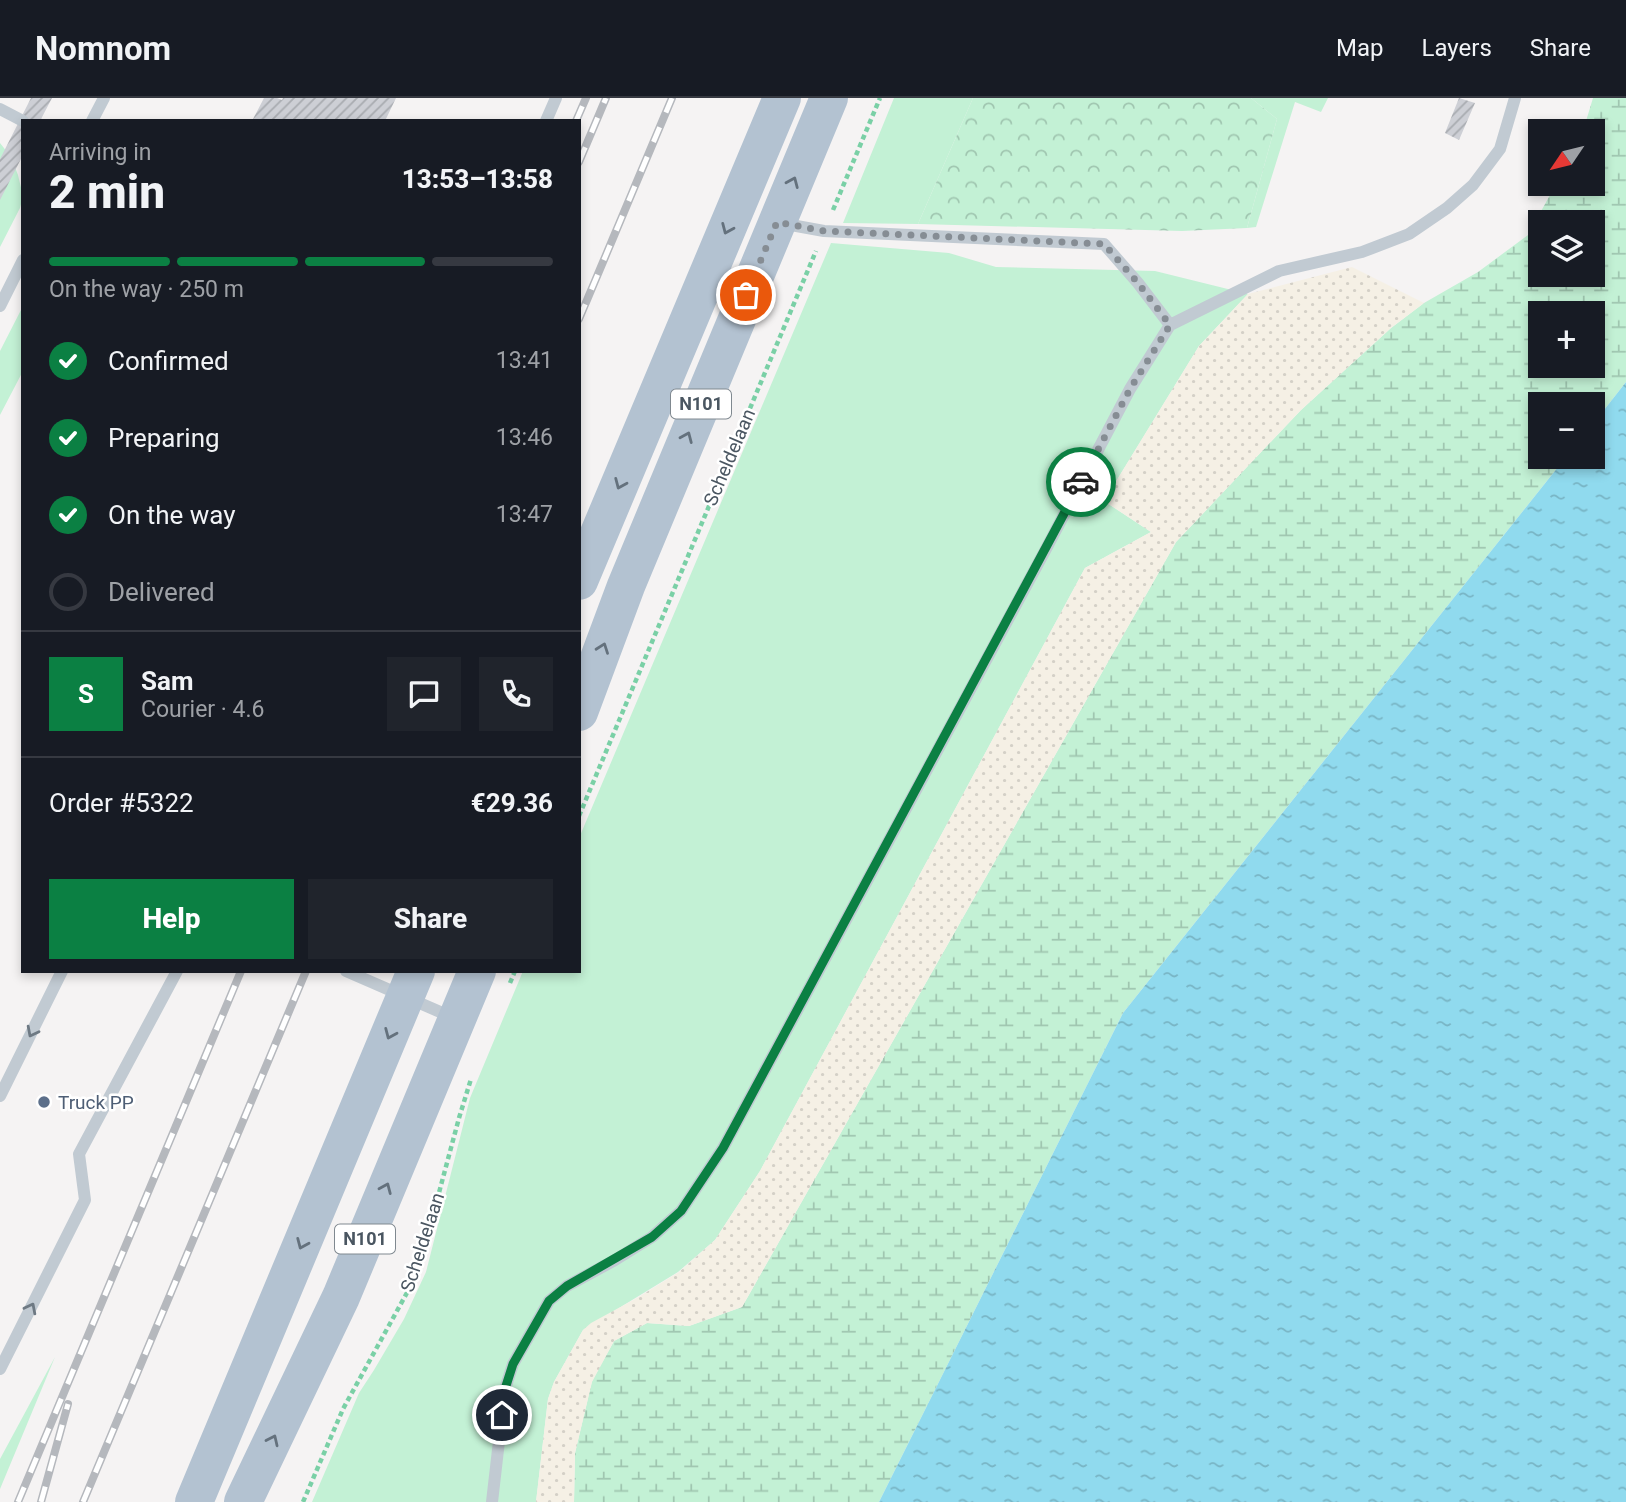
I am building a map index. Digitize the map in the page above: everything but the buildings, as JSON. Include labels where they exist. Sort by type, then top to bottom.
[{"type":"main road","name":"N101","points":[[581,576],[782,98]]},
{"type":"main road","name":"N101","points":[[581,707],[626,586],[829,98]]},
{"type":"main road","name":"N101","points":[[243,1502],[341,1297],[457,1019],[494,978]]},
{"type":"main road","name":"N101","points":[[194,1502],[411,984]]},
{"type":"lane","points":[[93,119],[104,98]]},
{"type":"lane","points":[[547,119],[556,98]]},
{"type":"lane","points":[[492,1502],[505,1389],[513,1364],[549,1301],[567,1286],[652,1237],[681,1211],[723,1148],[1130,389],[1170,325],[1279,271],[1362,252],[1409,234],[1447,208],[1473,185],[1500,149],[1515,98]]},
{"type":"lane","points":[[0,109],[21,120]]},
{"type":"lane","points":[[777,222],[824,231],[1104,244],[1170,325]]},
{"type":"lane","points":[[0,306],[21,264]]},
{"type":"lane","points":[[0,1097],[61,973]]},
{"type":"lane","points":[[0,1369],[85,1200],[79,1154],[176,973]]},
{"type":"lane","points":[[356,973],[411,984],[457,1019]]},
{"type":"lane","points":[[0,1342],[18,1333]]},
{"type":"path","name":"Scheldelaan","points":[[581,811],[880,98]]},
{"type":"path","name":"Scheldelaan","points":[[303,1502],[343,1409],[414,1280],[473,1075]]},
{"type":"green space","points":[[894,98],[973,98],[918,224],[843,223]]},
{"type":"green space","points":[[973,98],[1251,98],[1277,119],[1247,228],[1182,231],[918,224]]},
{"type":"green space","points":[[1251,98],[1328,98],[1321,112],[1295,102],[1256,227],[1247,228],[1277,119]]},
{"type":"green space","points":[[1593,98],[1626,98],[1626,382],[1605,409],[1605,392],[1528,392],[1528,469],[1556,469],[1123,1013],[879,1502],[574,1502],[575,1453],[592,1381],[614,1341],[647,1323],[689,1326],[742,1307],[1176,542],[1301,410],[1391,328],[1424,303],[1478,272],[1528,235],[1528,287],[1605,287],[1605,210],[1542,210],[1549,196],[1605,196],[1605,119],[1587,119]]},
{"type":"green space","points":[[0,143],[11,157],[18,175],[21,204],[0,247]]},
{"type":"green space","points":[[831,243],[949,253],[996,267],[1155,271],[1248,294],[1199,346],[1104,501],[1151,532],[1085,568],[760,1171],[715,1240],[678,1272],[583,1330],[554,1382],[548,1399],[536,1502],[312,1502],[359,1393],[404,1319],[426,1272],[470,1098],[522,973],[581,973],[581,833]]},
{"type":"green space","points":[[21,310],[21,375],[0,415],[0,351]]},
{"type":"green space","points":[[55,1357],[0,1489],[0,1459]]},
{"type":"sand","points":[[1352,267],[1424,303],[1391,328],[1301,410],[1176,542],[742,1307],[689,1326],[647,1323],[614,1341],[592,1382],[575,1453],[574,1502],[536,1502],[548,1399],[554,1382],[583,1330],[679,1272],[715,1240],[760,1171],[1085,568],[1151,532],[1104,501],[1199,346],[1248,294]]},
{"type":"water","points":[[1626,382],[1626,1502],[879,1502],[1123,1013],[1556,469],[1605,469],[1605,409]]},
{"type":"railway","points":[[577,119],[586,98]]},
{"type":"railway","points":[[581,157],[606,98]]},
{"type":"railway","points":[[581,314],[672,98]]},
{"type":"railway","points":[[18,1502],[240,973]]},
{"type":"railway","points":[[83,1502],[305,973]]},
{"type":"railway","points":[[41,1502],[68,1404]]},
{"type":"way so far","points":[[746,295],[777,222],[824,231],[1104,244],[1170,325],[1130,389],[1081,482]]},
{"type":"place","name":"Truck PP","points":[[44,1102]]},
{"type":"route","points":[[502,1415],[505,1389],[513,1364],[549,1301],[567,1286],[652,1237],[681,1211],[723,1148],[1081,482]]}]
